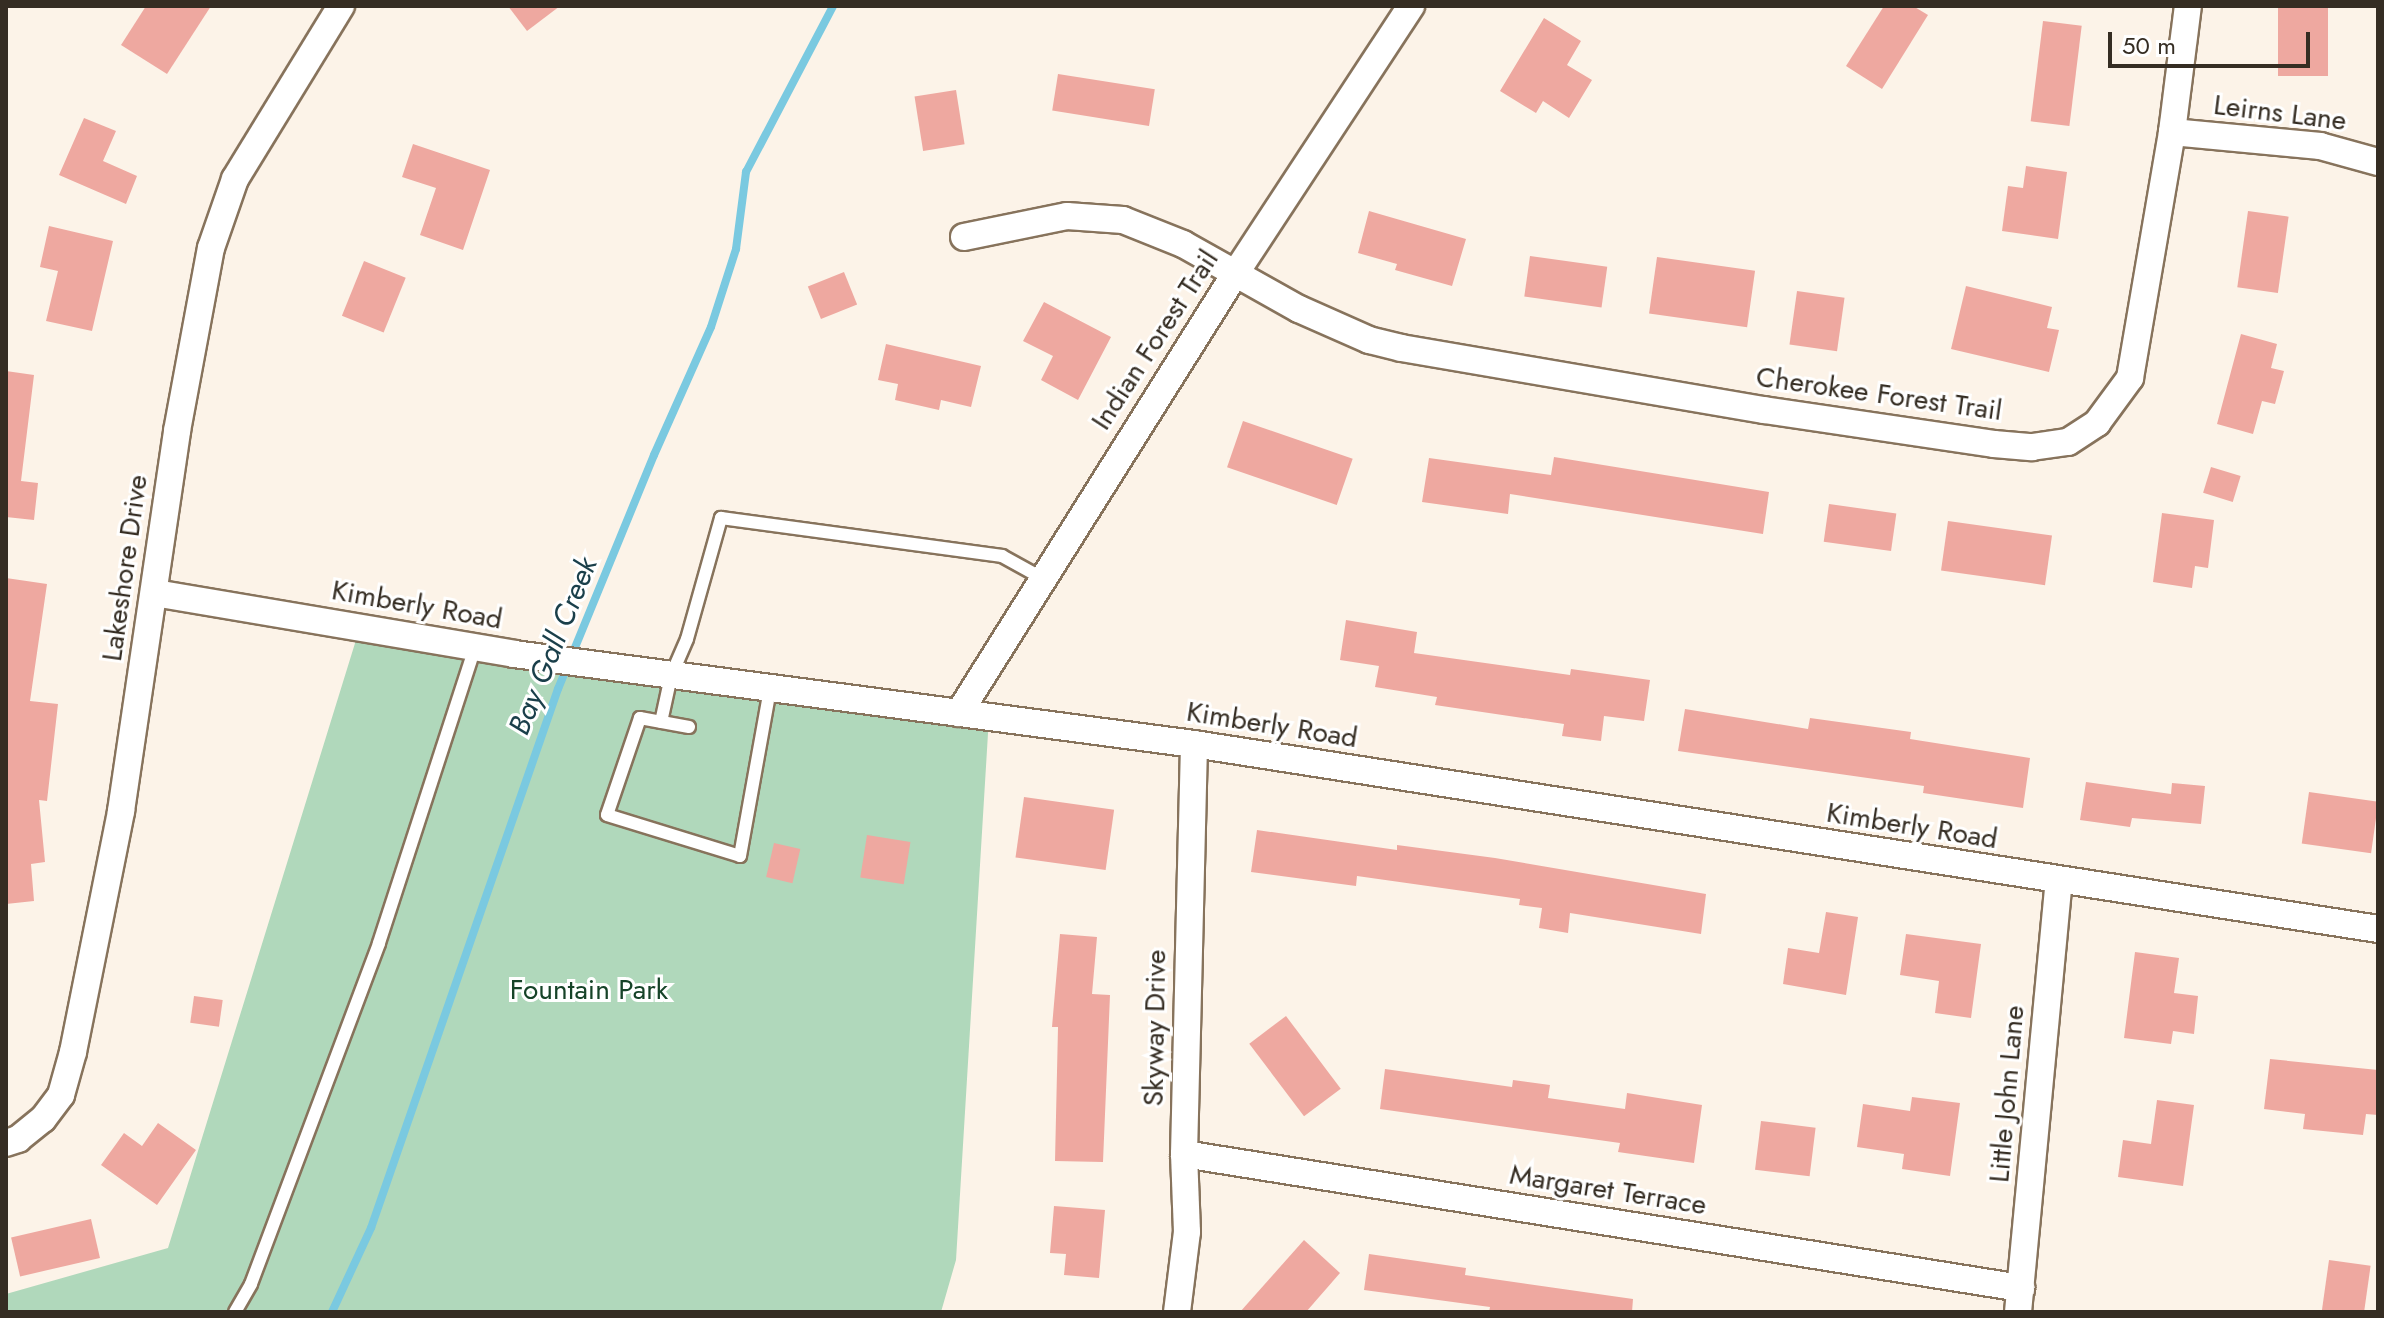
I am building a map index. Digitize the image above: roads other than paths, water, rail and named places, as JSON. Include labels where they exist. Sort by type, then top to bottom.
[{"type":"street","name":"Lakeshore Drive","points":[[6,1143],[18,1139],[43,1119],[61,1095],[73,1052],[121,811],[177,431],[211,248],[235,179],[341,6]]},
{"type":"street","name":"Indian Forest Trail","points":[[959,713],[1235,274],[1411,6]]},
{"type":"street","name":"Cherokee Forest Trail","points":[[964,237],[1038,220],[1094,216],[1151,229],[1355,334],[1401,348],[1734,405],[1994,444],[2032,447],[2068,442],[2097,423],[2130,378],[2172,132],[2188,6]]},
{"type":"street","name":"Leirns Lane","points":[[2172,132],[2320,146],[2378,162]]},
{"type":"street","name":"Kimberly Road","points":[[155,593],[514,654],[1194,744],[2378,929]]},
{"type":"street","name":"Skyway Drive","points":[[1177,1312],[1187,1232],[1184,1154],[1194,744]]},
{"type":"street","name":"Little John Lane","points":[[2020,1300],[2059,881]]},
{"type":"street","name":"Margaret Terrace","points":[[1184,1154],[2020,1300]]},
{"type":"lane","points":[[661,722],[671,676],[687,639],[721,518],[1002,556],[1042,578]]},
{"type":"lane","points":[[235,1312],[251,1284],[379,943],[475,647]]},
{"type":"lane","points":[[689,727],[640,718],[607,815],[740,856],[770,689]]},
{"type":"waterway","name":"Bay Gall Creek","points":[[332,1312],[371,1228],[558,689],[654,455],[711,327],[736,249],[746,172],[833,6]]},
{"type":"park label","name":"Fountain Park","points":[[589,990]]}]
